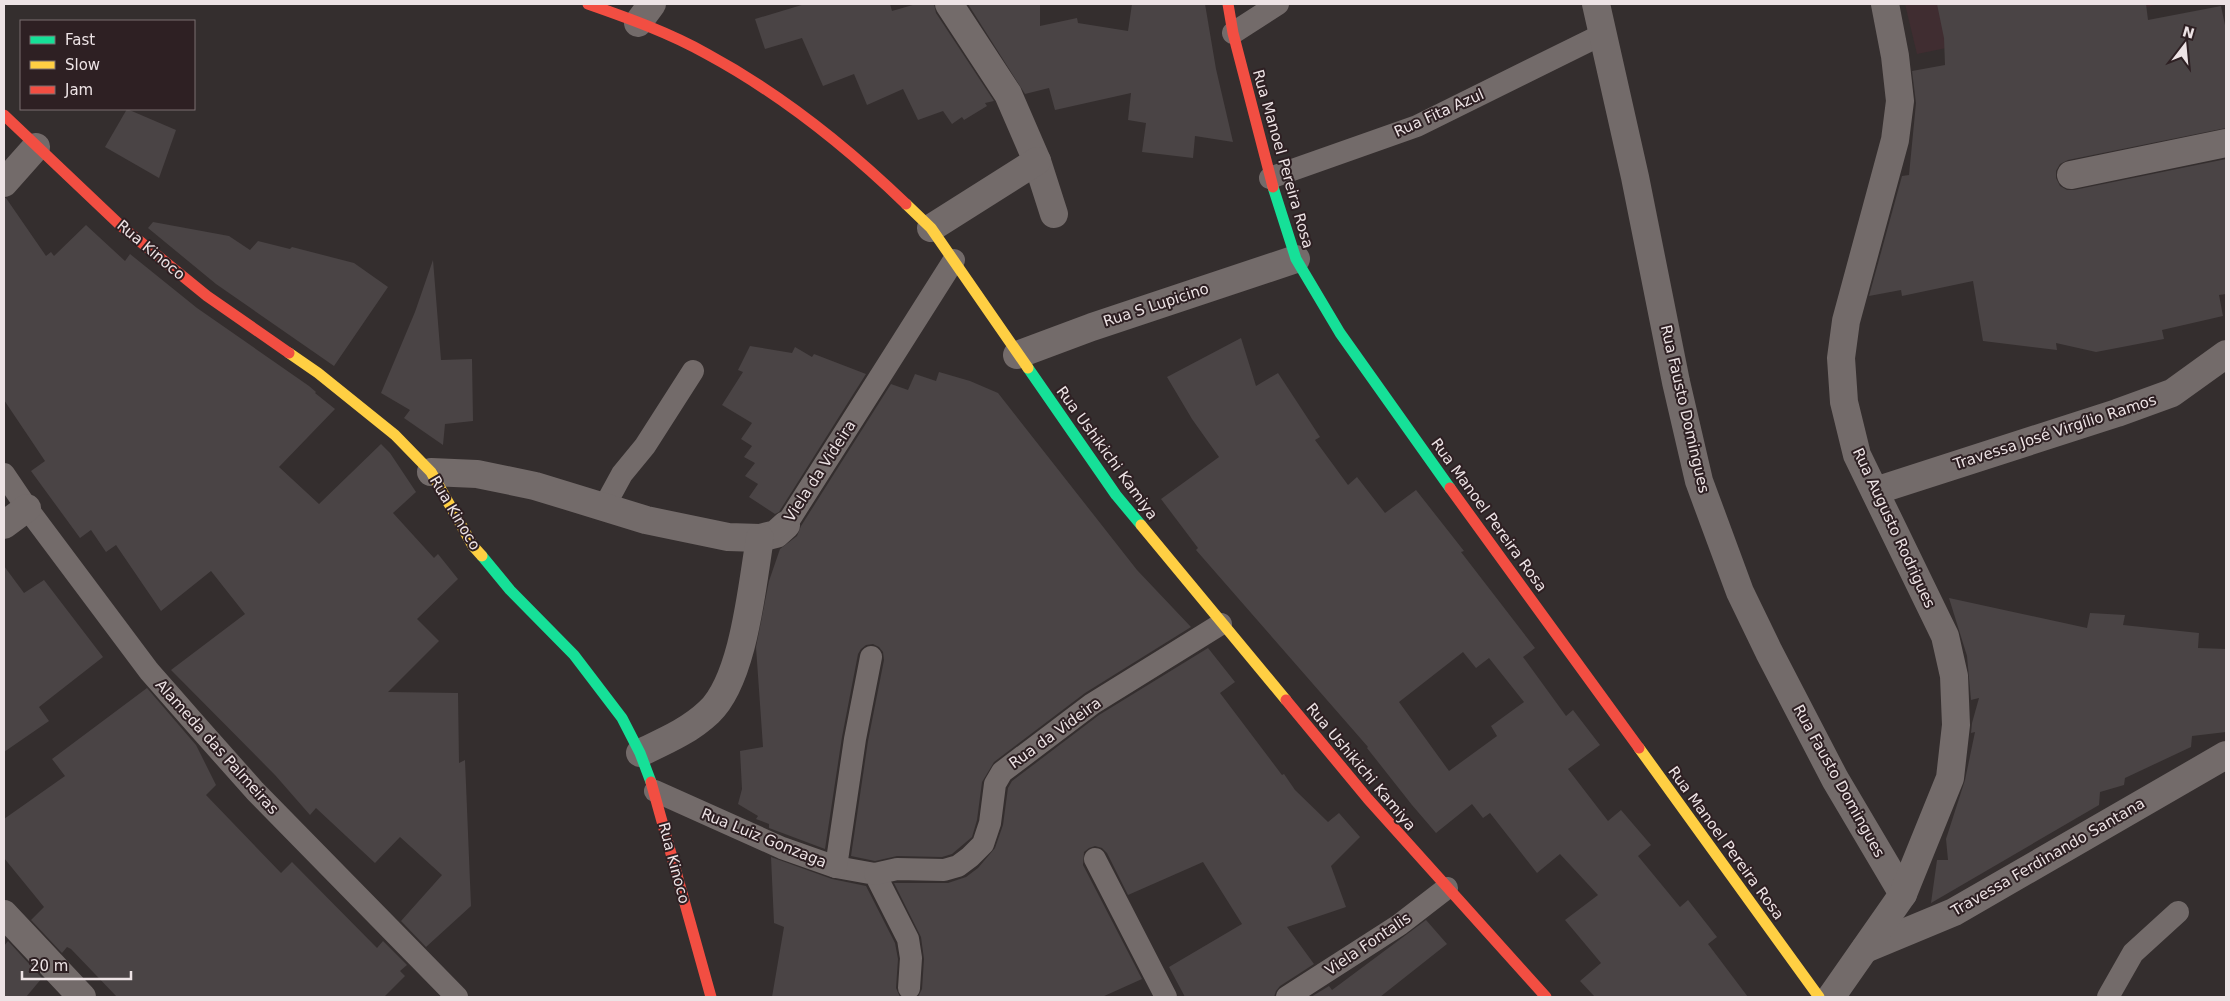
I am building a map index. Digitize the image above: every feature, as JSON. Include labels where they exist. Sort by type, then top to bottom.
[{"type":"street","name":"Rua Ushikichi Kamiya","points":[[588,4],[645,13],[783,100],[861,161],[930,228],[1116,495],[1368,799],[1546,997]]},
{"type":"street","points":[[949,4],[1008,94],[1037,161],[1054,214]]},
{"type":"street","name":"Rua Manoel Pereira Rosa","points":[[1228,4],[1233,33],[1270,178],[1296,259],[1340,333],[1819,997]]},
{"type":"street","name":"Rua Fausto Domingues","points":[[1596,4],[1699,481],[1740,592],[1769,652],[1835,778],[1903,894]]},
{"type":"street","name":"Rua Augusto Rodrigues","points":[[1831,997],[1903,894],[1950,778],[1956,724],[1954,676],[1945,636],[1857,455],[1844,402],[1841,358],[1846,322],[1895,140],[1899,111],[1900,101],[1895,56],[1885,4]]},
{"type":"street","name":"Rua Kinoco","points":[[4,115],[128,232],[207,296],[318,373],[394,435],[431,472],[473,546],[510,590],[574,655],[622,718],[640,753],[655,791],[711,997]]},
{"type":"street","points":[[2070,175],[2226,143]]},
{"type":"street","points":[[4,183],[36,147]]},
{"type":"street","points":[[930,228],[1037,161]]},
{"type":"street","name":"Rua S Lupicino","points":[[1017,355],[1092,326],[1296,259]]},
{"type":"street","name":"Travessa José Virgílio Ramos","points":[[1875,491],[2117,413],[2172,393],[2226,354]]},
{"type":"street","name":"Viela da Videira","points":[[431,472],[477,474],[535,486],[685,529],[728,537],[760,538],[776,534],[786,525]]},
{"type":"street","points":[[4,525],[27,508]]},
{"type":"street","points":[[640,753],[684,732],[710,711],[725,688],[736,660],[745,626],[760,538]]},
{"type":"street","name":"Travessa Ferdinando Santana","points":[[1865,949],[1954,912],[2226,755]]},
{"type":"street","points":[[4,914],[82,997]]},
{"type":"lane","points":[[1233,33],[1278,4]]},
{"type":"lane","name":"Rua Fita Azul","points":[[1270,178],[1417,126],[1603,34]]},
{"type":"lane","name":"Viela da Videira","points":[[786,525],[954,260]]},
{"type":"lane","points":[[604,507],[622,474],[645,446],[693,371]]},
{"type":"lane","name":"Alameda das Palmeiras","points":[[4,474],[27,508],[150,671],[199,728],[255,791],[457,997]]},
{"type":"lane","name":"Rua da Videira","points":[[875,874],[896,869],[944,870],[958,866],[983,844],[990,823],[995,784],[1002,772],[1092,704],[1221,624]]},
{"type":"lane","points":[[836,868],[855,739],[871,657]]},
{"type":"lane","name":"Rua Luiz Gonzaga","points":[[655,791],[782,848],[836,868],[875,874]]},
{"type":"lane","points":[[1095,859],[1166,997]]},
{"type":"lane","points":[[875,874],[908,939],[911,958],[909,988]]},
{"type":"lane","name":"Viela Fontalis","points":[[1287,997],[1399,925],[1447,888]]},
{"type":"lane","points":[[2108,997],[2133,954],[2178,912]]},
{"type":"shaded area","points":[[1905,4],[2161,4],[1917,54]]},
{"type":"building","points":[[805,4],[890,4],[892,11],[916,4],[934,4],[936,13],[994,101],[985,103],[987,106],[964,120],[962,117],[952,124],[943,111],[918,120],[903,89],[867,105],[854,74],[823,86],[802,38],[765,49],[755,19]]},
{"type":"building","points":[[968,4],[1040,4],[1040,26],[1077,18],[1078,23],[1128,31],[1132,4],[1205,4],[1216,69],[1233,142],[1195,136],[1193,158],[1142,152],[1146,123],[1128,120],[1131,93],[1055,110],[1049,88],[1025,94]]},
{"type":"building","points":[[1937,4],[2146,4],[2148,20],[2221,6],[2226,30],[2226,128],[2068,160],[2060,164],[2056,171],[2056,178],[2060,186],[2067,190],[2074,190],[2226,159],[2226,294],[2219,295],[2223,316],[2162,330],[2164,339],[2096,352],[2056,343],[2057,350],[1983,341],[1973,281],[1902,296],[1901,290],[1869,296],[1902,176],[1909,175],[1916,103],[1912,71],[1945,65],[1944,38]]},
{"type":"building","points":[[126,110],[176,130],[159,178],[105,147]]},
{"type":"building","points":[[4,198],[6,198],[46,256],[51,252],[54,256],[86,225],[125,261],[130,254],[197,308],[309,386],[335,409],[279,467],[319,504],[381,444],[390,453],[416,492],[393,513],[434,558],[438,554],[458,579],[417,619],[439,641],[388,692],[458,693],[459,763],[465,760],[471,906],[426,947],[401,921],[442,875],[400,837],[375,863],[316,808],[310,815],[275,775],[171,670],[245,614],[211,571],[161,611],[116,545],[106,552],[91,530],[80,538],[31,471],[45,461],[4,400]]},
{"type":"building","points":[[153,222],[229,236],[250,250],[258,241],[290,249],[292,247],[354,263],[388,287],[334,366],[216,284],[148,228]]},
{"type":"building","points":[[433,260],[441,360],[472,359],[473,421],[445,424],[443,445],[404,418],[410,410],[381,393],[415,312]]},
{"type":"building","points":[[1241,338],[1256,386],[1278,373],[1320,437],[1315,440],[1348,485],[1357,477],[1385,513],[1416,490],[1464,551],[1461,552],[1535,648],[1523,657],[1566,716],[1573,710],[1600,745],[1568,769],[1608,821],[1621,810],[1651,845],[1638,856],[1680,907],[1688,900],[1717,937],[1708,944],[1748,997],[1595,997],[1580,981],[1601,963],[1565,920],[1598,895],[1560,854],[1537,873],[1490,813],[1483,818],[1472,804],[1436,833],[1368,747],[1196,550],[1198,548],[1161,499],[1219,457],[1192,419],[1167,377]],"holes":[[[1463,652],[1476,668],[1489,658],[1524,702],[1491,726],[1497,736],[1449,771],[1399,702]]]},
{"type":"building","points":[[750,346],[792,353],[795,347],[812,357],[814,354],[866,374],[779,512],[775,514],[749,497],[758,484],[745,476],[755,463],[744,457],[752,446],[741,439],[752,423],[722,405],[743,372],[738,370]]},
{"type":"building","points":[[939,372],[970,381],[998,393],[1137,570],[1191,627],[1085,693],[994,762],[982,782],[977,820],[972,837],[952,854],[942,857],[897,856],[875,861],[851,856],[868,741],[884,660],[883,652],[879,647],[873,644],[866,645],[858,654],[842,737],[825,849],[769,828],[769,824],[756,819],[758,816],[738,804],[742,789],[740,751],[763,747],[756,647],[769,581],[780,549],[797,536],[801,526],[891,384],[908,390],[915,374],[936,381]]},
{"type":"building","points":[[4,566],[24,593],[44,580],[103,657],[39,707],[49,721],[4,752]]},
{"type":"building","points":[[1949,598],[2087,628],[2090,613],[2125,615],[2123,625],[2199,633],[2198,648],[2226,649],[2226,732],[2192,736],[2191,747],[2125,778],[2124,785],[2100,792],[2099,805],[1931,903],[1937,860],[1948,860],[1946,839],[1965,780],[1975,732],[1971,733],[1972,723],[1979,698],[1971,700],[1967,656]]},
{"type":"building","points":[[1208,648],[1235,682],[1220,693],[1282,775],[1284,774],[1295,790],[1328,822],[1339,813],[1360,837],[1331,866],[1346,907],[1287,927],[1314,964],[1280,986],[1274,997],[1185,997],[1169,967],[1242,924],[1203,862],[1128,895],[1107,853],[1102,848],[1095,846],[1084,852],[1083,865],[1142,979],[1102,997],[918,997],[922,989],[924,959],[921,937],[894,883],[948,883],[966,877],[978,868],[995,848],[1003,825],[1008,788],[1012,781],[1099,715]]},
{"type":"building","points":[[147,688],[196,745],[216,785],[206,795],[281,873],[292,862],[377,948],[383,941],[407,965],[400,971],[405,976],[384,997],[117,997],[71,949],[67,947],[62,953],[31,920],[44,907],[4,858],[4,819],[65,776],[52,759]]},
{"type":"building","points":[[771,857],[832,879],[866,886],[895,943],[898,959],[896,988],[900,997],[772,997],[784,927],[774,923]]},
{"type":"building","points":[[1426,920],[1447,944],[1380,997],[1311,997],[1329,986],[1332,990]]},
{"type":"building","points":[[8,941],[42,978],[26,997],[4,997],[4,946]]},
{"type":"traffic: fast","points":[[1273,187],[1296,259],[1340,333],[1450,488]]},
{"type":"traffic: fast","points":[[1028,368],[1116,495],[1141,525]]},
{"type":"traffic: fast","points":[[482,556],[510,590],[574,655],[622,718],[640,753],[651,782]]},
{"type":"traffic: slow","points":[[906,204],[931,228],[1028,368]]},
{"type":"traffic: slow","points":[[289,353],[318,373],[395,435],[431,472],[473,546],[482,556]]},
{"type":"traffic: slow","points":[[1141,525],[1286,700]]},
{"type":"traffic: slow","points":[[1639,748],[1819,997]]},
{"type":"traffic: jam","points":[[588,4],[678,39],[761,86],[812,122],[906,204]]},
{"type":"traffic: jam","points":[[1228,4],[1233,33],[1273,187]]},
{"type":"traffic: jam","points":[[4,115],[121,226],[207,296],[289,353]]},
{"type":"traffic: jam","points":[[1450,488],[1639,748]]},
{"type":"traffic: jam","points":[[1286,700],[1368,799],[1546,997]]},
{"type":"traffic: jam","points":[[651,782],[711,997]]}]
